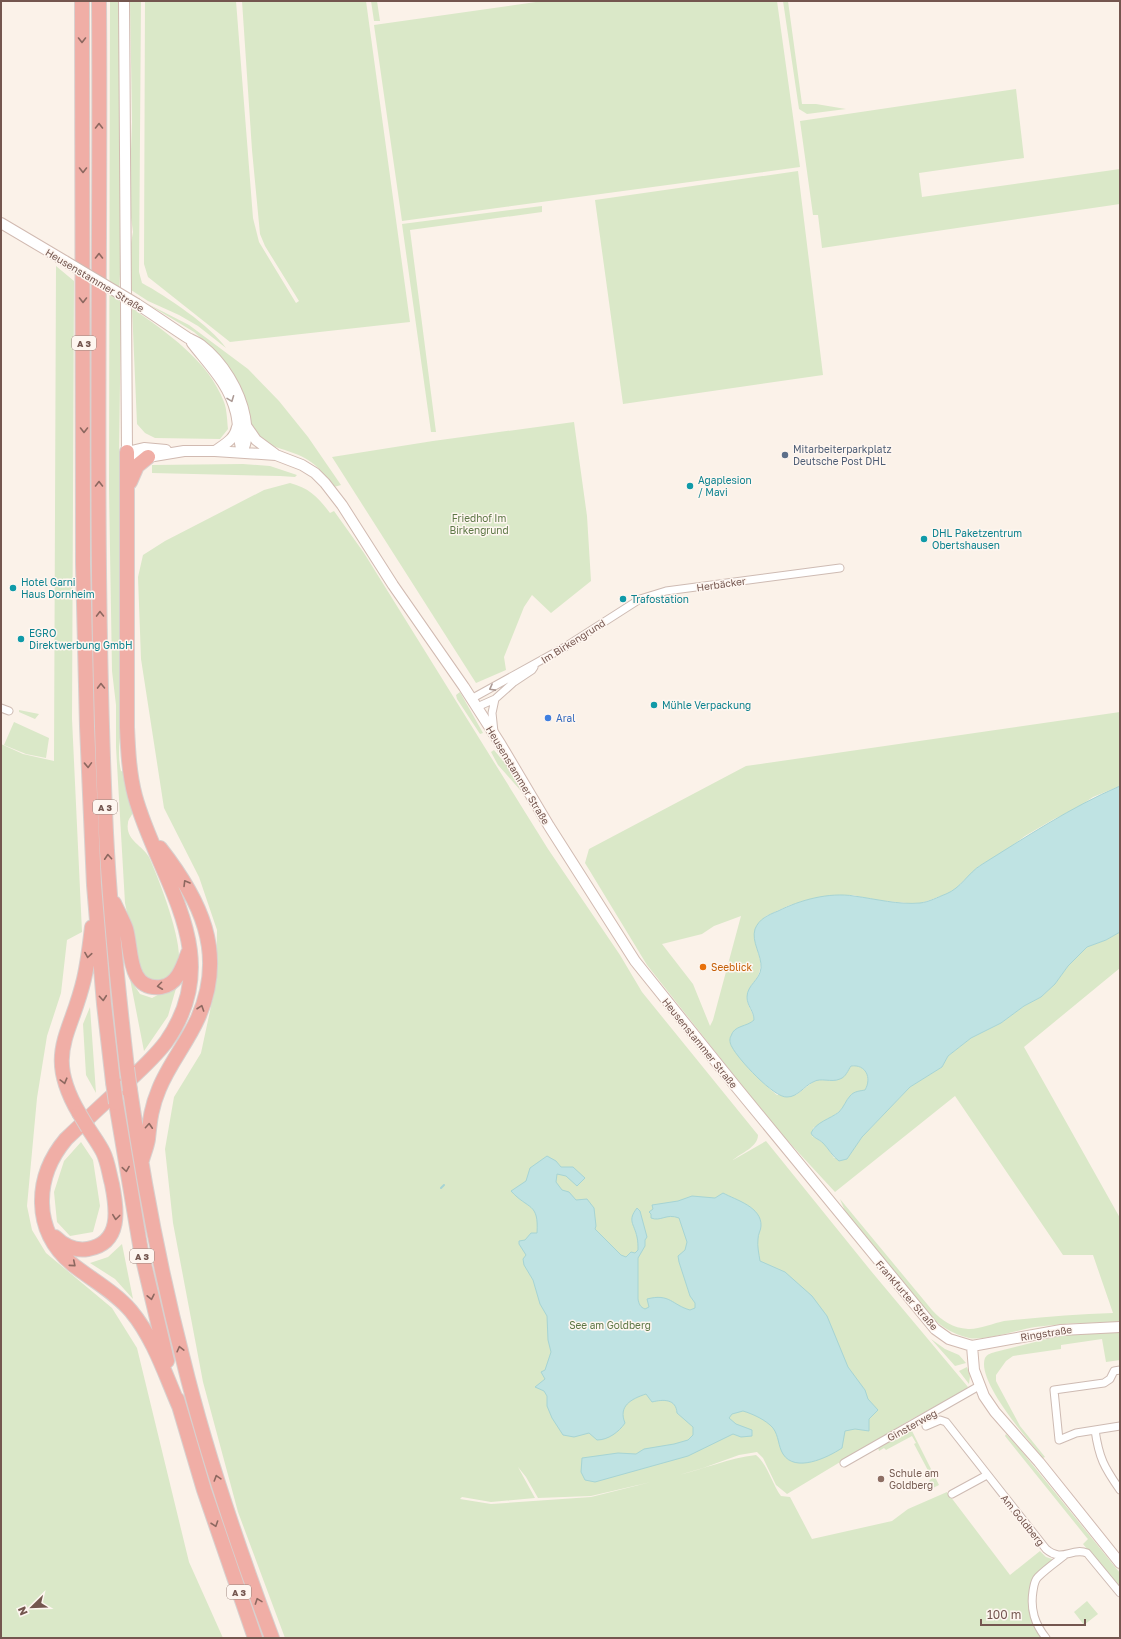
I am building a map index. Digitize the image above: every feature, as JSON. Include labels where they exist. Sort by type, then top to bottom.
[{"type":"highway","name":"A 3","points":[[82,1],[83,564],[87,742],[95,903],[104,1004],[116,1103],[141,1251],[153,1307],[179,1406],[204,1490],[255,1638]]},
{"type":"highway","name":"A 3","points":[[99,1],[99,573],[102,719],[110,896],[127,1068],[141,1164],[156,1246],[194,1401],[223,1498],[272,1638]]},
{"type":"highway","points":[[127,452],[128,750],[135,796],[183,917],[190,947],[190,974],[188,989],[180,1015],[172,1032],[141,1070],[79,1126],[56,1152],[44,1179],[42,1192],[45,1224],[49,1234],[64,1256],[72,1264],[116,1296],[138,1320],[159,1358],[179,1406]]},
{"type":"highway","points":[[128,488],[137,466],[146,452]]},
{"type":"highway","points":[[141,1164],[148,1140],[149,1119],[153,1104],[164,1078],[198,1017],[205,997],[209,971],[208,940],[197,904],[180,874],[148,831]]},
{"type":"highway","points":[[110,896],[126,928],[135,974],[146,985],[159,987],[172,983],[181,970],[190,947]]},
{"type":"highway","points":[[43,1207],[47,1224],[54,1236],[62,1244],[81,1250],[90,1249],[102,1243],[112,1232],[116,1218],[116,1207],[108,1167],[103,1153],[70,1099],[63,1080],[61,1061],[65,1035],[84,979],[95,903]]},
{"type":"main road","points":[[124,1],[127,452],[139,457],[146,452],[242,452]]},
{"type":"main road","name":"Heusenstammer Straße","points":[[1,223],[137,304],[188,338],[215,371],[231,398],[242,422],[246,446],[242,452],[276,455],[302,465],[310,470],[332,491],[494,734],[549,826],[635,961],[774,1134]]},
{"type":"main road","points":[[215,451],[234,436],[242,422],[256,440],[276,455]]},
{"type":"main road","points":[[128,431],[135,442],[146,452]]},
{"type":"main road","name":"Frankfurter Straße","points":[[774,1134],[930,1324],[949,1339],[972,1346]]},
{"type":"main road","name":"Ringstraße","points":[[972,1346],[1061,1330],[1120,1327]]},
{"type":"main road","points":[[972,1346],[974,1370],[984,1396],[995,1412],[1039,1462],[1120,1563]]},
{"type":"street","name":"Herbäcker","points":[[608,619],[640,599],[666,591],[840,568]]},
{"type":"street","name":"Im Birkengrund","points":[[474,703],[608,619]]},
{"type":"street","name":"Im Birkengrund","points":[[474,703],[495,700],[514,682],[532,670],[537,664]]},
{"type":"street","points":[[494,734],[492,714],[495,700]]},
{"type":"street","points":[[1,708],[9,711]]},
{"type":"street","points":[[1120,1370],[1113,1372],[1110,1379],[1104,1382],[1054,1390],[1059,1440],[1076,1433],[1120,1426]]},
{"type":"street","name":"Ginsterweg","points":[[844,1463],[979,1386]]},
{"type":"street","name":"Am Goldberg","points":[[926,1426],[937,1420],[946,1422],[1046,1549],[1054,1554],[1065,1555],[1082,1552],[1086,1553],[1120,1593]]},
{"type":"street","points":[[1095,1430],[1098,1449],[1103,1465],[1120,1490]]},
{"type":"street","points":[[952,1494],[987,1475]]},
{"type":"street","points":[[1046,1638],[1036,1624],[1032,1613],[1034,1584],[1038,1577],[1065,1555]]},
{"type":"green space","points":[[110,1],[120,1],[121,257],[119,291],[121,309],[119,456],[120,509],[122,528],[122,722],[119,758],[121,771],[125,772],[133,812],[128,822],[129,834],[149,857],[171,915],[179,949],[179,962],[176,971],[170,977],[155,984],[140,975],[125,903],[116,747],[116,705],[112,671],[109,489]]},
{"type":"green space","points":[[130,1],[141,1],[139,272],[142,283],[175,303],[199,321],[219,339],[226,348],[198,326],[179,315],[148,301],[131,290],[129,254],[133,232],[129,203],[132,122]]},
{"type":"green space","points":[[145,1],[236,1],[253,218],[259,242],[296,303],[299,301],[265,246],[260,234],[252,150],[242,1],[366,1],[410,322],[230,342],[148,277],[144,264]]},
{"type":"green space","points":[[371,1],[377,1],[380,21],[374,21]]},
{"type":"green space","points":[[543,1],[777,1],[800,167],[402,221],[374,25]]},
{"type":"green space","points":[[783,1],[788,1],[802,104],[816,104],[846,109],[807,114],[799,109]]},
{"type":"green space","points":[[1016,89],[1024,158],[919,173],[922,197],[1120,169],[1120,204],[822,248],[818,215],[813,215],[800,121]]},
{"type":"green space","points":[[798,171],[823,375],[623,404],[595,200]]},
{"type":"green space","points":[[542,206],[542,212],[410,230],[436,432],[431,432],[402,224]]},
{"type":"green space","points":[[56,266],[74,281],[72,719],[82,932],[67,940],[61,993],[47,1036],[37,1098],[27,1206],[32,1230],[46,1253],[112,1308],[137,1348],[189,1562],[223,1638],[1,1638],[1,744],[23,754],[54,761]]},
{"type":"green space","points":[[146,303],[189,325],[248,369],[279,401],[308,437],[341,485],[334,487],[312,462],[295,453],[267,443],[255,435],[212,348],[194,332]]},
{"type":"green space","points":[[132,308],[159,327],[185,349],[208,373],[217,387],[226,408],[228,429],[220,439],[155,438],[145,433],[137,424]]},
{"type":"green space","name":"Friedhof Im Birkengrund","points":[[574,422],[587,516],[591,581],[551,613],[532,595],[524,607],[504,657],[506,670],[476,683],[332,457],[433,441]]},
{"type":"green space","points":[[243,464],[270,466],[297,475],[295,477],[152,473],[152,465]]},
{"type":"green space","points":[[290,483],[308,490],[330,513],[334,511],[364,553],[548,849],[620,955],[642,992],[758,1135],[752,1146],[733,1160],[766,1141],[871,1271],[968,1387],[964,1391],[910,1420],[787,1494],[776,1485],[763,1458],[757,1452],[739,1455],[679,1475],[688,1473],[726,1461],[756,1455],[764,1464],[781,1496],[790,1497],[812,1539],[892,1521],[908,1509],[947,1492],[1010,1575],[1040,1551],[1046,1557],[1052,1559],[1053,1562],[1035,1576],[1034,1595],[1037,1615],[1051,1638],[285,1638],[238,1512],[203,1382],[173,1223],[165,1149],[174,1097],[201,1053],[216,983],[217,930],[199,877],[164,808],[141,659],[138,577],[143,555],[165,541],[264,490]],"holes":[[[518,1467],[526,1477],[538,1498],[591,1496],[651,1482],[591,1497],[491,1504],[460,1499],[462,1497],[491,1502],[535,1498]]]},
{"type":"green space","points":[[460,692],[483,733],[480,734],[457,699],[456,695]]},
{"type":"green space","points":[[19,710],[39,714],[35,719],[19,712]]},
{"type":"green space","points":[[1120,712],[1120,786],[1093,797],[1074,810],[1054,819],[1025,836],[1005,851],[979,866],[949,893],[921,903],[874,900],[853,895],[819,898],[790,905],[766,916],[759,923],[757,936],[757,948],[761,963],[759,973],[749,989],[747,996],[754,1020],[750,1024],[742,1027],[730,1040],[743,1062],[777,1095],[796,1095],[813,1082],[820,1079],[833,1080],[846,1074],[851,1066],[860,1067],[864,1070],[868,1077],[865,1090],[854,1093],[837,1113],[813,1128],[812,1136],[825,1144],[834,1158],[847,1159],[862,1137],[910,1087],[942,1067],[948,1056],[971,1038],[1001,1023],[1024,1006],[1041,997],[1055,984],[1068,966],[1087,947],[1106,940],[1120,932],[1120,968],[1024,1047],[1120,1218],[1120,1323],[1078,1323],[1028,1328],[992,1337],[976,1339],[957,1334],[942,1326],[928,1314],[847,1216],[840,1199],[932,1310],[944,1321],[953,1325],[972,1329],[1004,1321],[1113,1313],[1093,1255],[1063,1255],[955,1096],[835,1192],[774,1126],[647,965],[585,863],[589,849],[746,766]],"holes":[[[741,916],[713,1020],[710,1026],[693,984],[662,944],[702,934],[714,926]]]},
{"type":"green space","points":[[14,722],[49,738],[46,758],[26,754],[4,745]]},
{"type":"green space","points":[[494,750],[508,767],[521,791],[498,765],[491,752]]},
{"type":"green space","points":[[130,979],[140,994],[152,998],[177,985],[168,1016],[144,1051]]},
{"type":"green space","points":[[90,1007],[96,1093],[86,1075],[83,1024]]},
{"type":"green space","points":[[81,1142],[93,1160],[100,1206],[93,1232],[70,1236],[57,1222],[54,1192],[64,1161]]},
{"type":"green space","points":[[122,1244],[133,1299],[115,1279],[90,1263],[108,1257]]},
{"type":"green space","points":[[1099,1332],[1120,1332],[1120,1360],[1106,1362],[1102,1339],[1061,1345],[1061,1349],[1013,1356],[1006,1361],[996,1375],[996,1381],[1020,1426],[1045,1457],[1043,1458],[1016,1425],[996,1395],[988,1381],[984,1368],[985,1358],[995,1352],[1059,1336]]},
{"type":"green space","points":[[931,1339],[945,1349],[959,1355],[966,1363],[955,1366]]},
{"type":"green space","points":[[967,1367],[970,1376],[969,1384],[959,1371]]},
{"type":"green space","points":[[911,1429],[939,1485],[933,1488],[929,1481],[932,1478],[914,1444],[916,1443],[912,1436],[886,1450],[884,1448],[879,1451],[878,1447]]},
{"type":"green space","points":[[1006,1434],[1120,1573],[1120,1589],[1083,1544],[1088,1539],[1005,1436]]},
{"type":"green space","points":[[1087,1601],[1098,1614],[1084,1625],[1074,1612]]},
{"type":"water","points":[[1120,786],[1120,932],[1106,940],[1087,947],[1068,966],[1055,984],[1041,997],[1024,1006],[1001,1023],[971,1038],[948,1056],[942,1067],[910,1087],[862,1137],[847,1159],[839,1161],[823,1143],[811,1133],[820,1123],[839,1112],[853,1093],[865,1090],[868,1077],[864,1070],[860,1067],[851,1066],[842,1078],[837,1080],[816,1081],[791,1097],[781,1096],[765,1085],[757,1077],[741,1060],[731,1044],[730,1037],[733,1032],[754,1020],[747,997],[749,989],[758,976],[761,968],[754,934],[755,929],[761,920],[805,900],[825,896],[844,895],[904,903],[920,903],[930,901],[956,888],[976,868],[1049,823],[1084,803]]},
{"type":"water","name":"See am Goldberg","points":[[547,1156],[556,1161],[561,1167],[573,1167],[585,1178],[577,1186],[566,1176],[557,1174],[556,1182],[562,1190],[569,1192],[576,1200],[587,1199],[594,1208],[595,1229],[621,1255],[626,1257],[631,1252],[635,1253],[638,1250],[632,1216],[637,1208],[640,1211],[647,1237],[645,1240],[645,1246],[638,1258],[638,1299],[640,1305],[645,1309],[649,1307],[647,1299],[661,1297],[690,1310],[695,1308],[695,1303],[690,1296],[679,1262],[678,1256],[685,1250],[687,1242],[679,1218],[671,1216],[658,1219],[651,1218],[651,1214],[649,1212],[653,1209],[652,1205],[678,1201],[692,1196],[715,1198],[723,1193],[753,1209],[760,1219],[761,1228],[758,1235],[758,1250],[760,1261],[785,1272],[812,1296],[827,1316],[848,1367],[865,1390],[868,1399],[878,1410],[869,1419],[869,1431],[855,1429],[845,1431],[842,1448],[828,1456],[811,1462],[795,1462],[788,1460],[783,1454],[773,1428],[767,1422],[743,1411],[732,1414],[729,1418],[736,1424],[752,1430],[752,1436],[741,1437],[733,1434],[688,1456],[595,1482],[585,1480],[581,1472],[582,1458],[618,1453],[636,1454],[644,1449],[674,1444],[688,1440],[693,1435],[693,1427],[677,1413],[676,1408],[672,1403],[665,1400],[652,1402],[646,1394],[635,1398],[627,1404],[623,1412],[625,1423],[620,1429],[609,1437],[597,1440],[589,1433],[574,1437],[563,1435],[552,1418],[547,1406],[547,1396],[544,1391],[535,1387],[545,1379],[541,1372],[545,1370],[551,1352],[548,1340],[547,1316],[540,1304],[533,1280],[524,1265],[523,1259],[526,1255],[519,1244],[519,1241],[525,1240],[531,1233],[537,1233],[537,1223],[534,1211],[511,1191],[526,1181],[530,1168]]},
{"type":"waterway","points":[[441,1188],[444,1185]]},
{"type":"place","name":"Mitarbeiterparkplatz Deutsche Post DHL","points":[[785,455]]},
{"type":"place","name":"Agaplesion / Mavi","points":[[690,486]]},
{"type":"place","name":"DHL Paketzentrum Obertshausen","points":[[924,539]]},
{"type":"place","name":"Hotel Garni Haus Dornheim","points":[[13,588]]},
{"type":"place","name":"Trafostation","points":[[623,599]]},
{"type":"place","name":"EGRO Direktwerbung GmbH","points":[[21,639]]},
{"type":"place","name":"Mühle Verpackung","points":[[654,705]]},
{"type":"place","name":"Aral","points":[[548,718]]},
{"type":"place","name":"Seeblick","points":[[703,967]]},
{"type":"place","name":"Schule am Goldberg","points":[[881,1479]]}]
